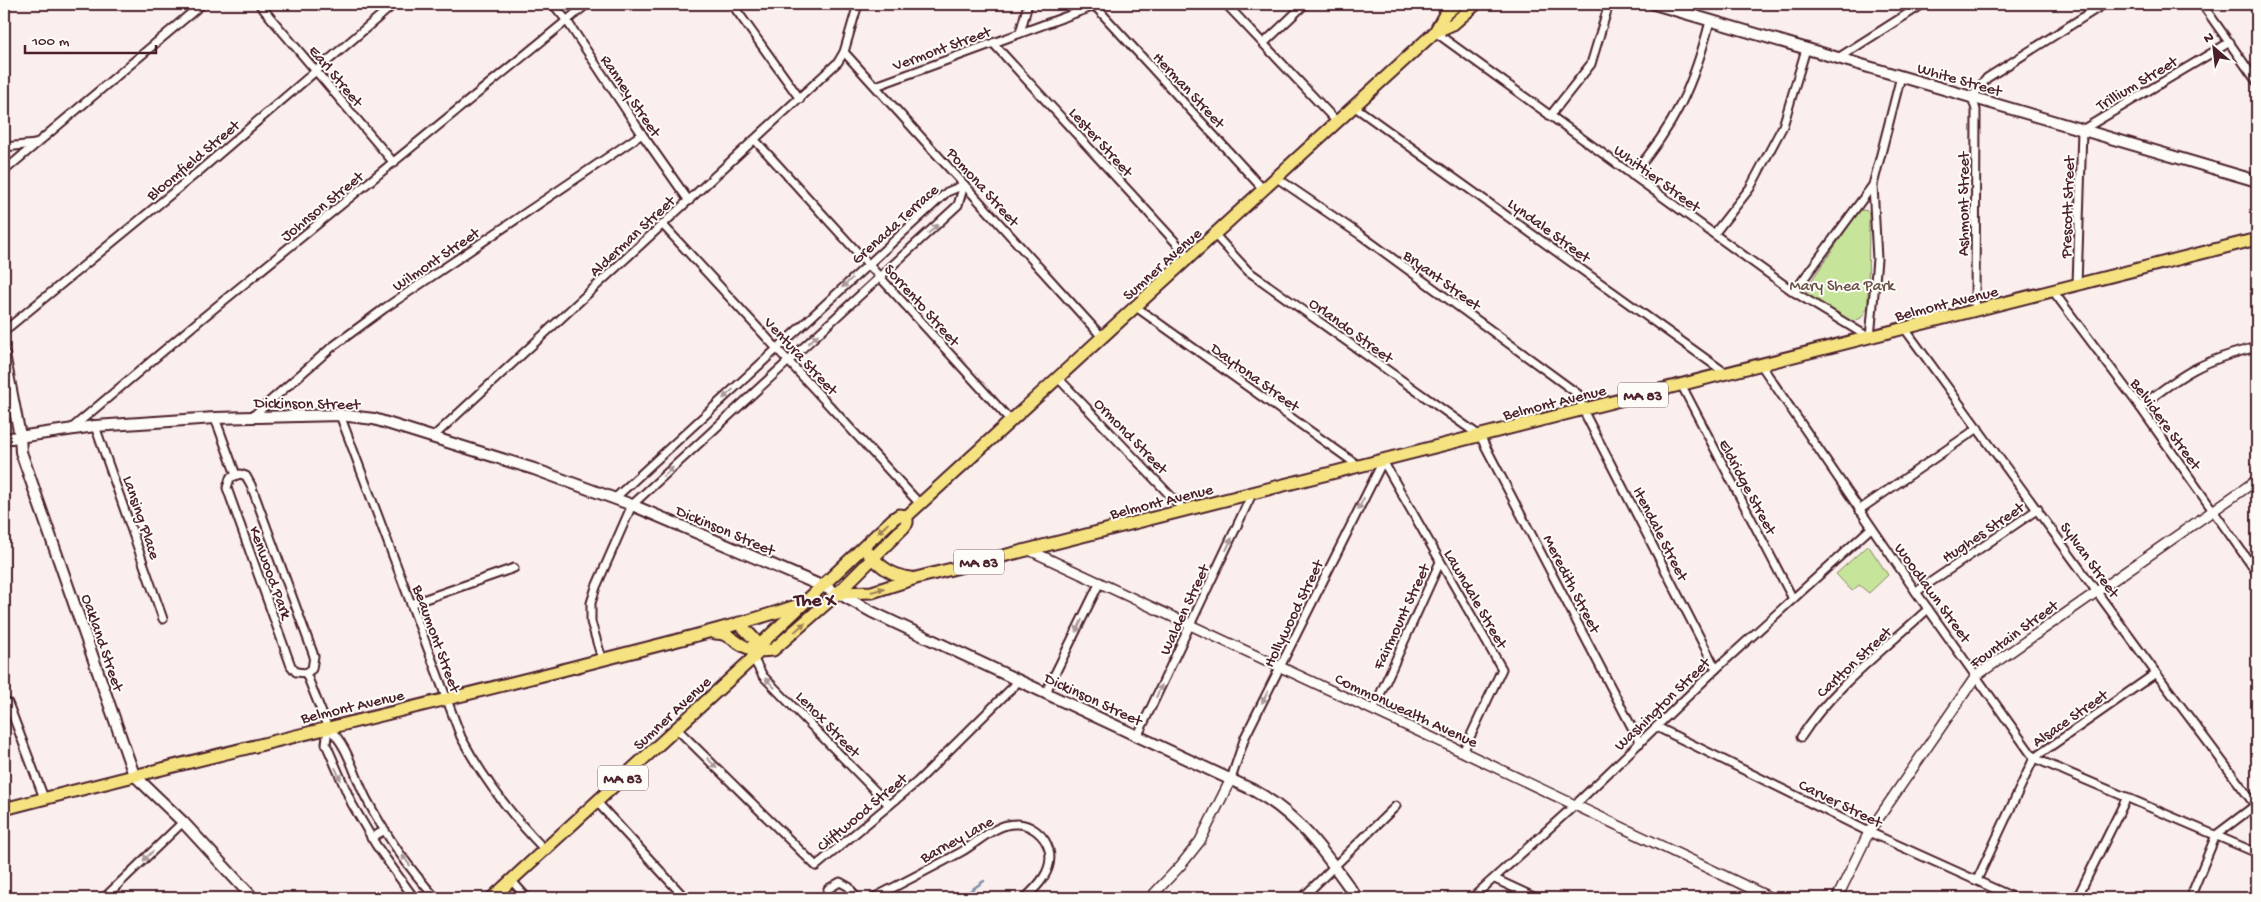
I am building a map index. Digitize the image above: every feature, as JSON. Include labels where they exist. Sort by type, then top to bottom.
[{"type":"main road","name":"Sumner Avenue","points":[[1436,32],[1445,14],[1457,4]]},
{"type":"main road","name":"Sumner Avenue","points":[[755,652],[773,650],[838,593],[907,523],[907,516],[1059,379],[1436,32],[1453,24],[1476,4]]},
{"type":"main road","name":"White Street","points":[[1654,4],[2257,180]]},
{"type":"main road","name":"Belmont Avenue","points":[[838,593],[872,592],[916,578],[1682,386],[2257,239]]},
{"type":"main road","name":"Oakland Street","points":[[4,354],[20,436],[21,452],[134,774],[183,822],[253,898]]},
{"type":"main road","name":"Dickinson Street","points":[[4,439],[95,426],[253,416],[340,416],[383,421],[534,469],[632,505],[838,593],[872,612],[1264,795],[1285,811],[1314,838],[1357,898]]},
{"type":"main road","name":"Sumner Avenue","points":[[492,898],[677,729],[755,652],[764,640],[862,546],[899,515],[907,516]]},
{"type":"main road","name":"Belmont Avenue","points":[[862,546],[888,572],[899,577],[916,578]]},
{"type":"main road","name":"Belmont Avenue","points":[[4,809],[134,774],[445,700],[708,633],[802,604]]},
{"type":"main road","points":[[739,623],[755,640],[755,652]]},
{"type":"main road","name":"Belmont Avenue","points":[[708,633],[729,635],[744,648],[755,652]]},
{"type":"street","points":[[4,171],[202,4]]},
{"type":"street","name":"Earl Street","points":[[259,4],[394,163]]},
{"type":"street","name":"Bloomfield Street","points":[[4,331],[198,172],[394,4]]},
{"type":"street","name":"Ranney Street","points":[[553,4],[567,21],[689,201]]},
{"type":"street","name":"Johnson Street","points":[[72,428],[200,320],[587,4]]},
{"type":"street","points":[[732,4],[800,99]]},
{"type":"street","points":[[844,52],[858,4]]},
{"type":"street","points":[[1020,33],[1028,4]]},
{"type":"street","points":[[1226,4],[1338,123]]},
{"type":"street","points":[[1264,43],[1305,4]]},
{"type":"street","points":[[1550,116],[1591,64],[1609,4]]},
{"type":"street","points":[[1838,58],[1922,4]]},
{"type":"street","points":[[1972,97],[1987,78],[2104,4]]},
{"type":"street","points":[[2202,4],[2257,82]]},
{"type":"street","name":"Vermont Street","points":[[876,86],[1098,5]]},
{"type":"street","name":"Herman Street","points":[[1098,5],[1264,190]]},
{"type":"street","points":[[1632,175],[1654,149],[1679,109],[1699,62],[1710,21]]},
{"type":"street","name":"Whittier Street","points":[[1436,32],[1794,292],[1870,338]]},
{"type":"street","name":"Lester Street","points":[[993,42],[1190,258]]},
{"type":"street","name":"Trillium Street","points":[[2082,130],[2230,42]]},
{"type":"street","points":[[1714,234],[1750,188],[1783,126],[1806,48]]},
{"type":"street","name":"Alderman Street","points":[[434,436],[800,99],[838,62],[844,52]]},
{"type":"street","name":"Pomona Street","points":[[844,52],[1103,338]]},
{"type":"street","points":[[1870,338],[1877,259],[1873,185],[1901,76]]},
{"type":"street","name":"Ashmont Street","points":[[1972,97],[1976,110],[1975,311]]},
{"type":"street","name":"Lyndale Street","points":[[1355,107],[1728,374]]},
{"type":"street","name":"Prescott Street","points":[[2077,285],[2082,130]]},
{"type":"street","name":"Wilmont Street","points":[[253,416],[332,347],[385,308],[642,134]]},
{"type":"street","name":"Sorrento Street","points":[[755,140],[1011,421]]},
{"type":"street","points":[[4,147],[37,144]]},
{"type":"street","name":"Bryant Street","points":[[1277,178],[1566,384],[1578,394],[1583,410]]},
{"type":"street","name":"Grenada Terrace","points":[[614,499],[867,263],[947,192],[964,185]]},
{"type":"street","name":"Grenada Terrace","points":[[632,505],[958,206],[964,185]]},
{"type":"street","points":[[1794,292],[1873,185]]},
{"type":"street","name":"Ventura Street","points":[[663,225],[920,504]]},
{"type":"street","name":"Orlando Street","points":[[1215,235],[1248,271],[1480,436]]},
{"type":"street","name":"Belvidere Street","points":[[2053,291],[2140,407],[2257,573]]},
{"type":"street","name":"Daytona Street","points":[[1136,308],[1359,467]]},
{"type":"street","name":"Sylvan Street","points":[[1905,329],[2156,673],[2256,805]]},
{"type":"street","points":[[2140,407],[2178,377],[2198,366],[2221,356],[2257,347]]},
{"type":"street","name":"Woodlawn Street","points":[[1761,366],[1871,528],[2034,758]]},
{"type":"street","name":"Ormond Street","points":[[1059,379],[1186,511]]},
{"type":"street","name":"Eldridge Street","points":[[1682,386],[1793,599]]},
{"type":"street","name":"Itendale Street","points":[[1583,410],[1716,669]]},
{"type":"street","name":"Beaumont Street","points":[[340,416],[460,737],[505,807],[545,850]]},
{"type":"street","name":"Kenwood Park","points":[[215,418],[236,475]]},
{"type":"street","name":"Lansing Place","points":[[95,426],[163,619]]},
{"type":"street","points":[[1859,510],[1978,428]]},
{"type":"street","name":"Meredith Street","points":[[1480,436],[1640,743]]},
{"type":"street","name":"Lawndale Street","points":[[1383,461],[1502,670],[1463,752]]},
{"type":"street","name":"Hollywood Street","points":[[1231,779],[1245,737],[1383,461]]},
{"type":"street","name":"Kenwood Park","points":[[236,475],[246,476],[251,485],[314,656],[312,669],[306,673],[296,672],[291,666],[227,488],[229,479],[236,475]]},
{"type":"street","name":"Fountain Street","points":[[1837,898],[1869,832],[1976,676],[2257,480]]},
{"type":"street","name":"Walden Street","points":[[1138,735],[1252,494]]},
{"type":"street","points":[[602,659],[591,622],[591,603],[596,587],[632,505]]},
{"type":"street","name":"Hughes Street","points":[[1916,592],[2038,509]]},
{"type":"street","name":"Washington Street","points":[[1472,898],[1575,805],[1716,669],[1871,528]]},
{"type":"street","name":"Commonwealth Avenue","points":[[1029,550],[1191,624],[1771,898]]},
{"type":"street","name":"Fairmount Street","points":[[1373,710],[1440,562]]},
{"type":"street","points":[[411,604],[514,568]]},
{"type":"street","points":[[1046,692],[1100,582]]},
{"type":"street","name":"Carlton Street","points":[[1801,737],[1814,716],[1928,609]]},
{"type":"street","name":"Lenox Street","points":[[755,652],[763,676],[890,805]]},
{"type":"street","name":"Kenwood Park","points":[[306,673],[328,728]]},
{"type":"street","name":"Alsace Street","points":[[1977,880],[2034,758],[2156,673]]},
{"type":"street","name":"Cliftwood Street","points":[[677,729],[816,866],[917,782],[1020,680]]},
{"type":"street","points":[[8,703],[44,798]]},
{"type":"street","name":"Carver Street","points":[[1657,727],[1869,832],[2014,898]]},
{"type":"street","points":[[328,728],[338,737],[359,786],[384,830],[436,898]]},
{"type":"street","points":[[328,728],[326,744],[352,804],[371,838],[414,898]]},
{"type":"street","points":[[2034,758],[2257,853]]},
{"type":"street","points":[[1150,898],[1176,871],[1200,841],[1231,779]]},
{"type":"street","points":[[2077,898],[2126,797]]},
{"type":"street","points":[[597,802],[685,898]]},
{"type":"street","points":[[2190,898],[2216,835],[2256,805]]},
{"type":"street","points":[[1302,898],[1396,806]]},
{"type":"street","points":[[104,898],[183,822]]},
{"type":"street","name":"Barney Lane","points":[[873,898],[964,850],[995,830],[1015,824],[1024,825],[1038,832],[1044,839],[1050,852],[1050,862],[1044,878],[1025,898]]},
{"type":"street","points":[[371,838],[384,830]]},
{"type":"street","points":[[1495,878],[1536,898]]},
{"type":"street","points":[[512,881],[528,898]]},
{"type":"street","points":[[825,898],[828,889],[840,882],[849,887],[856,898]]},
{"type":"green space","name":"Mary Shea Park","points":[[1859,211],[1868,211],[1869,215],[1868,307],[1861,318],[1854,321],[1843,320],[1807,295],[1805,290]]},
{"type":"green space","points":[[1868,545],[1888,575],[1869,593],[1859,585],[1852,591],[1836,574]]},
{"type":"waterway","points":[[960,898],[984,881]]},
{"type":"district","name":"The X","points":[[815,598]]}]
